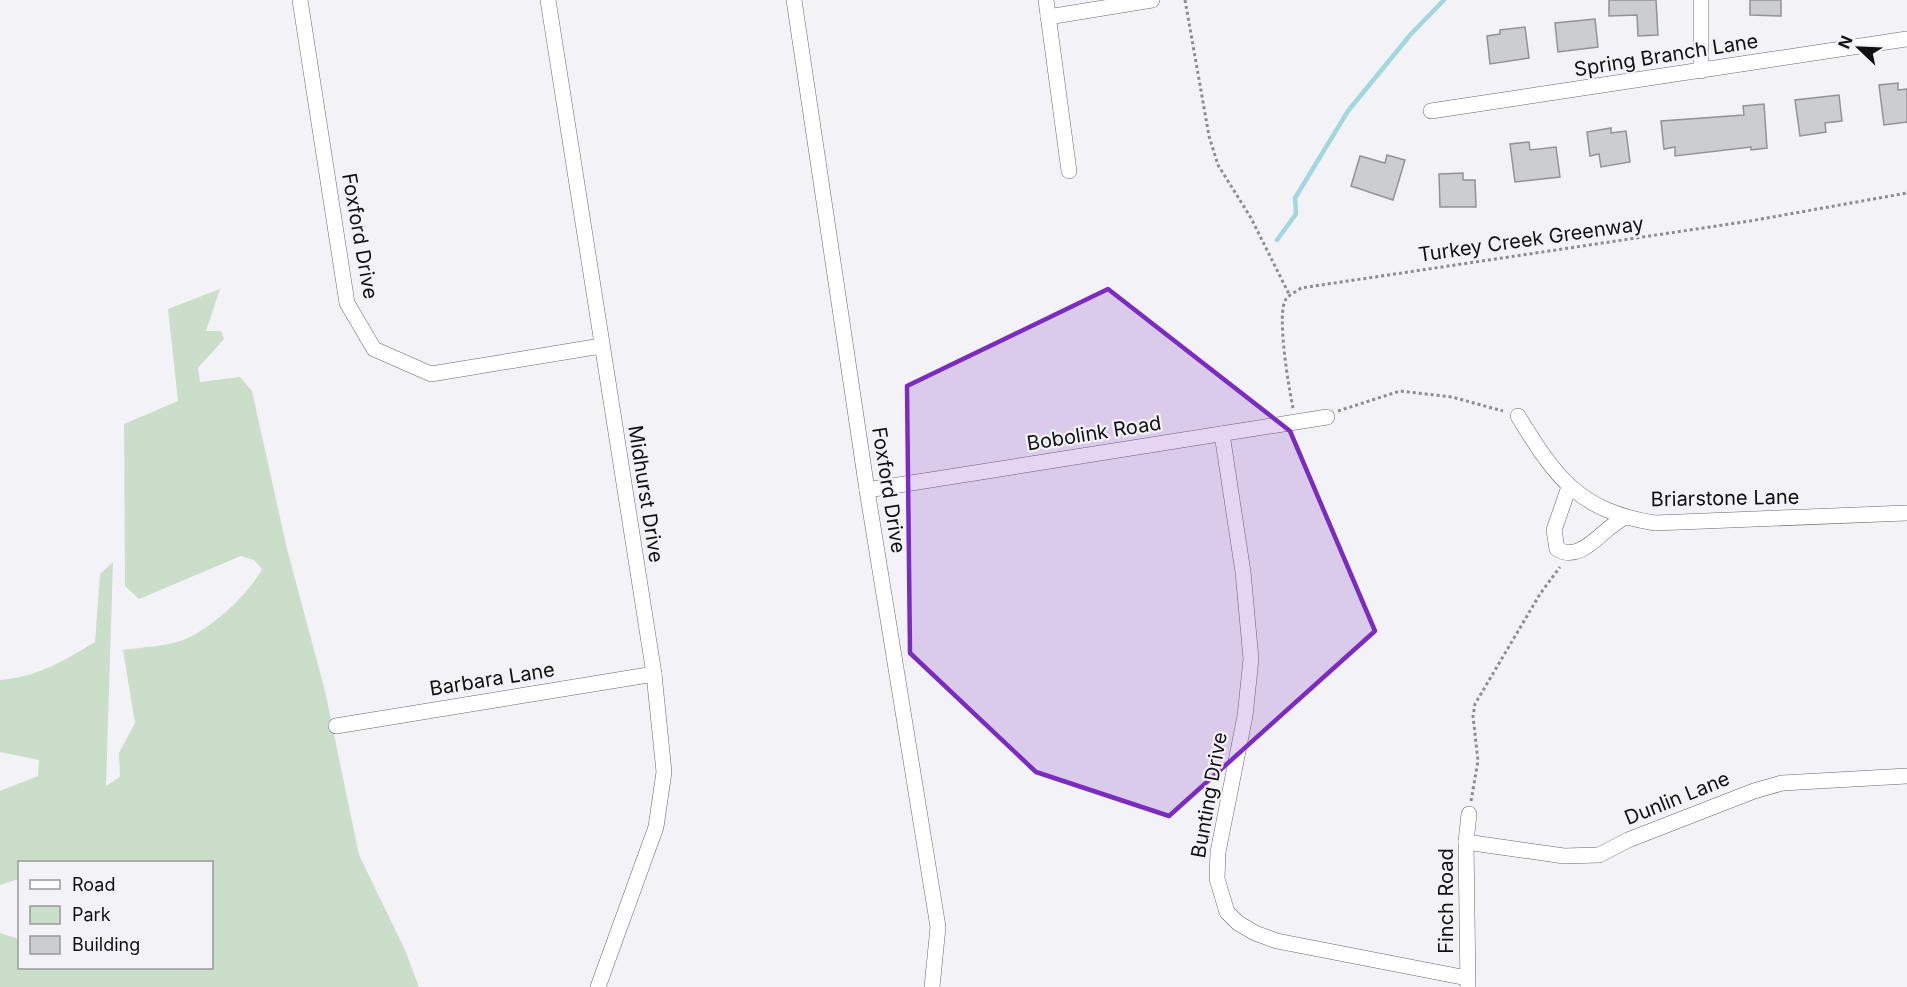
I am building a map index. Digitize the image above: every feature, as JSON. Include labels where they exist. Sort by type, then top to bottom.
[{"type":"street","name":"Foxford Drive","points":[[300,0],[347,303],[374,349],[430,374],[601,346]]},
{"type":"street","name":"Midhurst Drive","points":[[548,0],[654,674],[664,772],[656,827],[598,987]]},
{"type":"street","name":"Foxford Drive","points":[[794,0],[867,490],[938,927],[932,987]]},
{"type":"street","points":[[1046,0],[1069,171]]},
{"type":"street","points":[[1048,17],[1152,0]]},
{"type":"street","points":[[1701,0],[1701,71]]},
{"type":"street","name":"Spring Branch Lane","points":[[1431,111],[1907,39]]},
{"type":"street","name":"Briarstone Lane","points":[[1518,416],[1550,466],[1569,487],[1624,518],[1656,523],[1907,513]]},
{"type":"street","name":"Bobolink Road","points":[[867,490],[1327,417]]},
{"type":"street","name":"Bunting Drive","points":[[1222,434],[1243,572],[1251,659],[1245,716],[1218,852],[1217,879],[1227,912],[1238,923],[1255,933],[1277,941],[1468,982]]},
{"type":"street","points":[[1569,487],[1554,530],[1557,549],[1566,554],[1578,553],[1614,522],[1624,518]]},
{"type":"street","name":"Barbara Lane","points":[[336,726],[654,674]]},
{"type":"street","name":"Dunlin Lane","points":[[1466,842],[1564,856],[1599,855],[1629,840],[1743,795],[1782,783],[1907,776]]},
{"type":"street","name":"Finch Road","points":[[1468,982],[1466,842],[1469,814]]},
{"type":"path","points":[[1185,0],[1209,136],[1218,165],[1251,218],[1290,296],[1286,299],[1282,311],[1286,369],[1295,422]]},
{"type":"path","name":"Turkey Creek Greenway","points":[[1290,296],[1301,288],[1750,221],[1907,193]]},
{"type":"path","points":[[1327,417],[1330,413],[1400,392],[1452,397],[1518,416]]},
{"type":"path","points":[[1469,814],[1478,761],[1473,716],[1475,704],[1540,594],[1558,571],[1566,554]]},
{"type":"highlighted area","points":[[1108,289],[1290,431],[1375,631],[1169,816],[1036,772],[910,653],[907,386]]},
{"type":"green space","points":[[220,289],[206,331],[221,331],[224,339],[198,368],[200,382],[240,377],[252,391],[287,549],[325,691],[359,855],[405,950],[419,987],[0,987],[0,933],[18,939],[18,969],[213,969],[213,861],[18,861],[18,879],[0,885],[0,791],[38,776],[39,760],[0,752],[0,680],[38,672],[61,662],[95,642],[100,574],[113,562],[106,786],[120,777],[119,753],[135,723],[123,650],[169,644],[194,635],[228,610],[248,589],[262,569],[254,560],[241,556],[139,599],[125,586],[124,424],[178,401],[168,309]]},
{"type":"building","points":[[1609,0],[1656,0],[1658,35],[1638,36],[1637,15],[1609,16]]},
{"type":"building","points":[[1750,0],[1781,0],[1781,16],[1750,15]]},
{"type":"building","points":[[1595,19],[1598,47],[1558,52],[1555,23]]},
{"type":"building","points":[[1525,27],[1529,58],[1490,64],[1487,36],[1500,34],[1500,30]]},
{"type":"building","points":[[1898,83],[1898,90],[1907,89],[1907,122],[1884,125],[1879,85]]},
{"type":"building","points":[[1839,95],[1842,121],[1825,123],[1826,132],[1800,136],[1795,100]]},
{"type":"building","points":[[1764,104],[1767,148],[1751,150],[1751,147],[1675,156],[1675,147],[1664,149],[1661,121],[1744,115],[1743,106]]},
{"type":"building","points":[[1611,128],[1611,133],[1626,131],[1630,162],[1601,167],[1599,154],[1590,156],[1587,132]]},
{"type":"building","points":[[1529,142],[1530,150],[1556,147],[1560,177],[1515,182],[1510,144]]},
{"type":"building","points":[[1387,155],[1405,160],[1393,200],[1351,186],[1360,156],[1385,163]]},
{"type":"building","points":[[1463,173],[1463,180],[1475,180],[1476,207],[1440,207],[1439,174]]},
{"type":"waterway","points":[[1277,240],[1296,214],[1295,198],[1348,111],[1411,34],[1444,0]]}]
